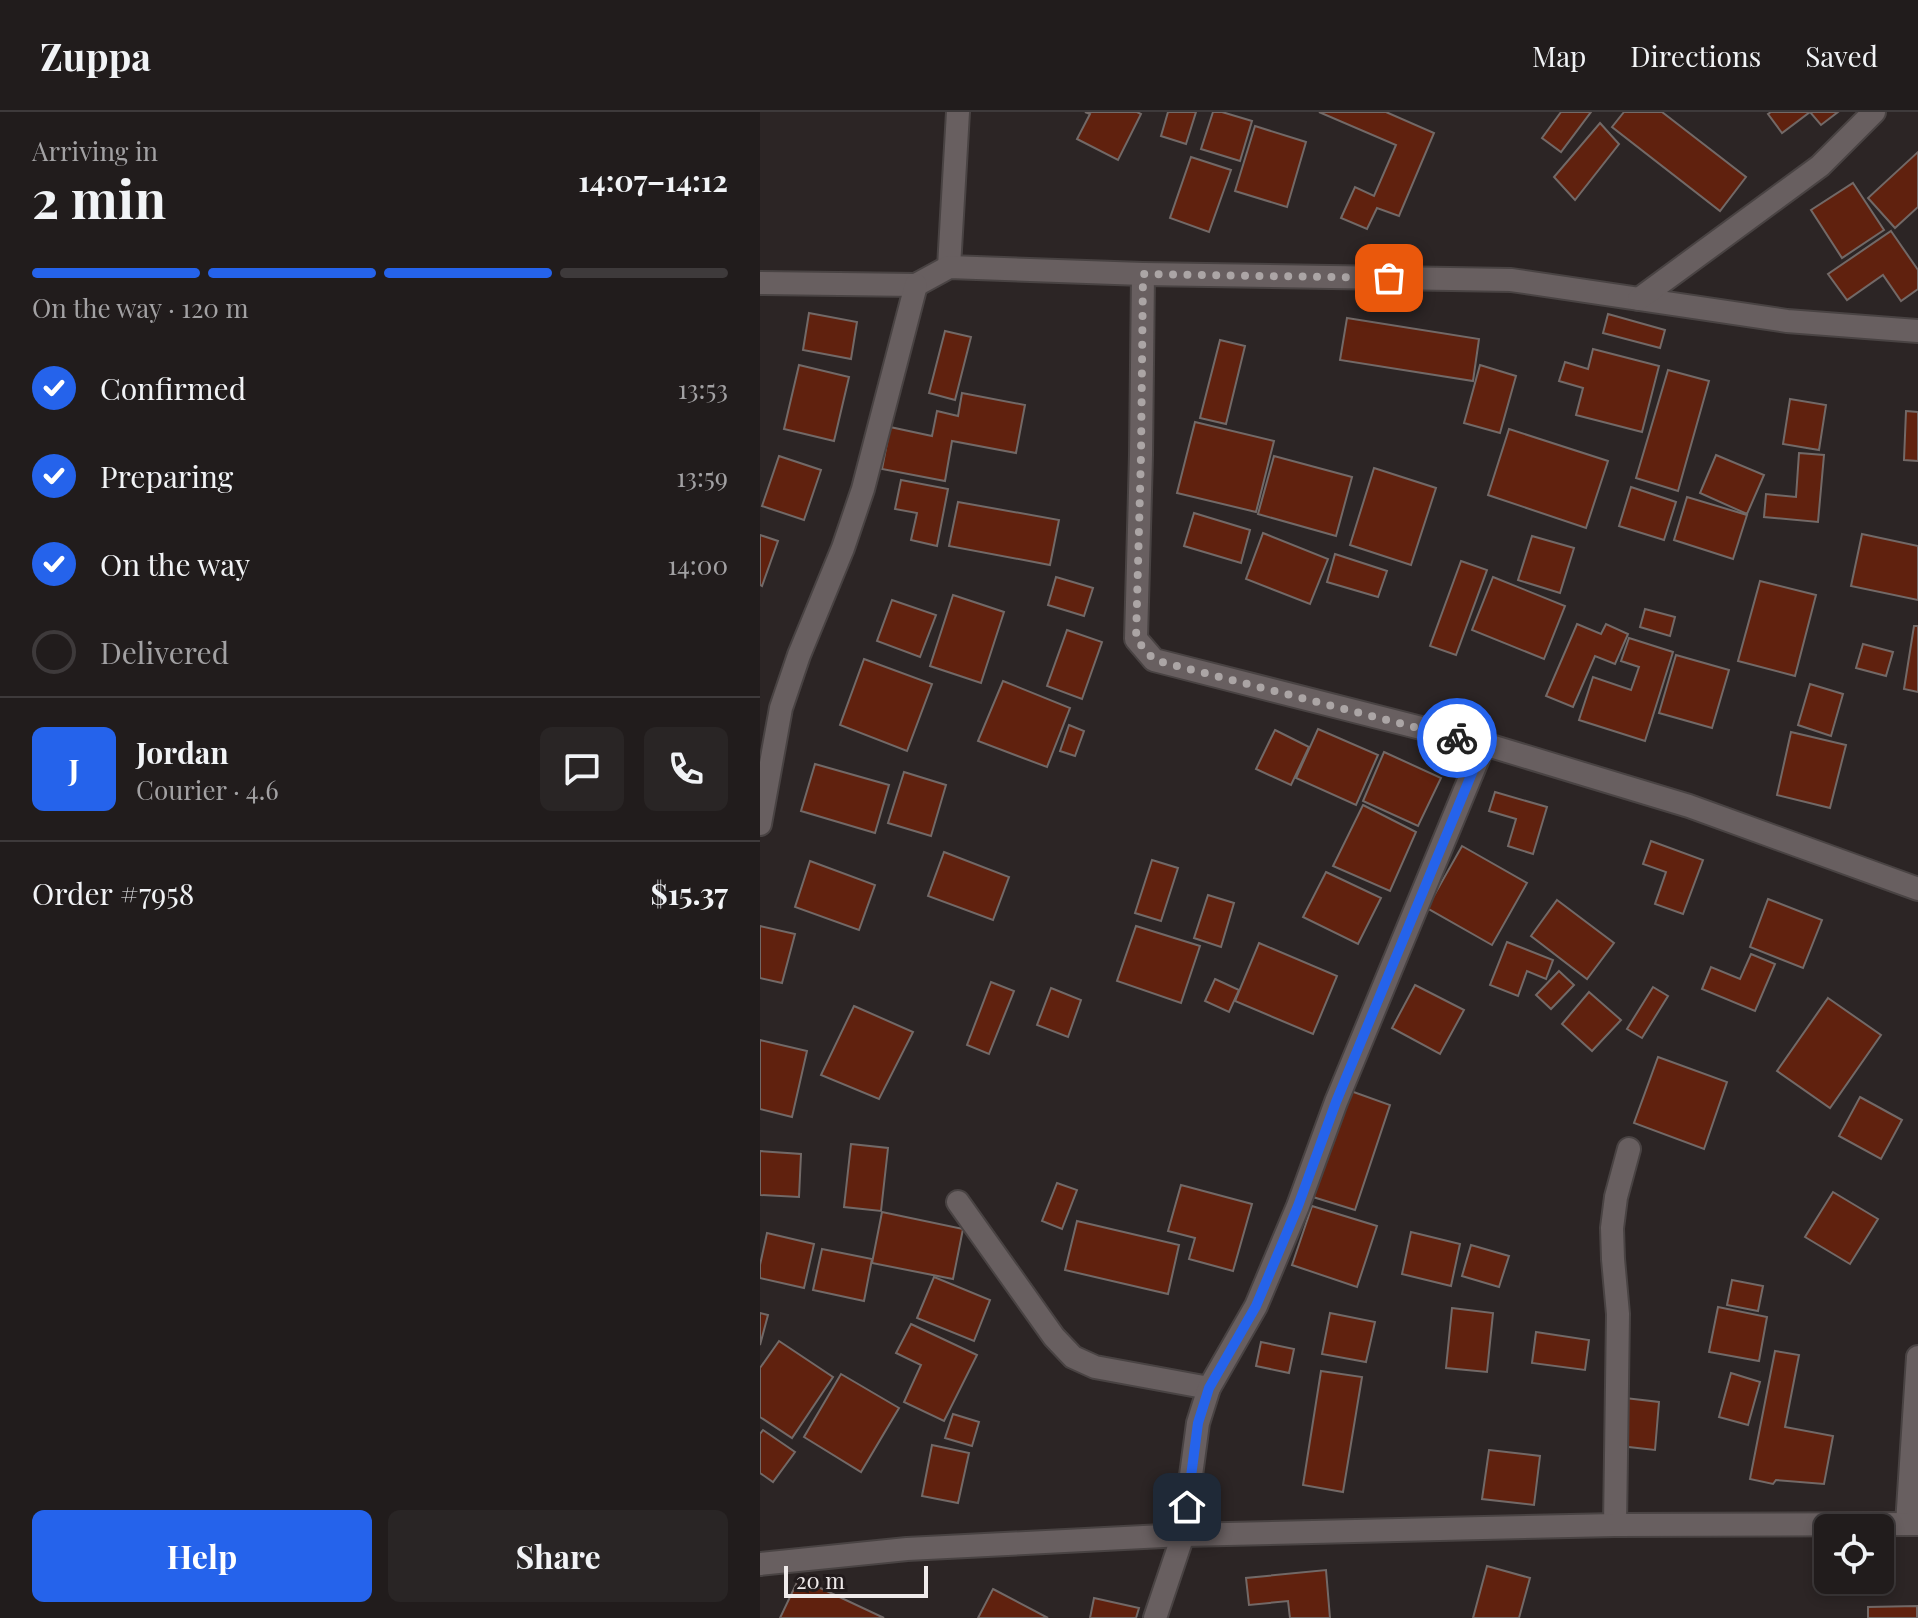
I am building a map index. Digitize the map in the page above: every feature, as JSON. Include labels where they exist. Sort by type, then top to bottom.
[{"type":"street","points":[[949,267],[958,112]]},
{"type":"street","points":[[1639,299],[1820,166],[1874,112]]},
{"type":"street","points":[[760,283],[916,285],[949,267],[1143,274],[1511,280],[1787,321],[1918,331]]},
{"type":"street","points":[[1143,274],[1136,639],[1154,660],[1484,744],[1689,806],[1918,889]]},
{"type":"street","points":[[760,824],[781,708],[863,489],[916,285]]},
{"type":"street","points":[[1155,1618],[1183,1535],[1198,1423],[1209,1388],[1256,1306],[1484,744]]},
{"type":"street","points":[[1615,1525],[1618,1314],[1612,1228],[1616,1197],[1629,1149]]},
{"type":"street","points":[[958,1202],[1054,1337],[1073,1357],[1095,1367],[1209,1388]]},
{"type":"street","points":[[760,1564],[907,1549],[1183,1535],[1615,1525],[1913,1524],[1918,1357]]},
{"type":"building","points":[[1085,112],[1141,114],[1118,160],[1077,139],[1090,114]]},
{"type":"building","points":[[1168,112],[1196,112],[1186,144],[1161,136]]},
{"type":"building","points":[[1213,112],[1252,121],[1240,161],[1201,149]]},
{"type":"building","points":[[1319,112],[1386,112],[1434,133],[1399,216],[1377,208],[1367,229],[1341,218],[1355,187],[1374,196],[1396,145]]},
{"type":"building","points":[[1561,112],[1591,112],[1561,152],[1542,138]]},
{"type":"building","points":[[1624,112],[1662,112],[1746,177],[1720,211],[1612,127]]},
{"type":"building","points":[[1810,112],[1782,133],[1768,114]]},
{"type":"building","points":[[1810,112],[1838,112],[1821,125]]},
{"type":"building","points":[[1600,123],[1619,144],[1575,200],[1554,177]]},
{"type":"building","points":[[1255,126],[1306,142],[1287,207],[1235,191]]},
{"type":"building","points":[[1918,152],[1918,207],[1895,228],[1868,198]]},
{"type":"building","points":[[1191,157],[1231,170],[1209,232],[1170,218]]},
{"type":"building","points":[[1853,183],[1884,230],[1842,258],[1811,210]]},
{"type":"building","points":[[1891,231],[1918,270],[1918,289],[1901,301],[1883,275],[1847,300],[1828,274]]},
{"type":"building","points":[[809,313],[857,322],[851,359],[803,350]]},
{"type":"building","points":[[1608,314],[1665,330],[1660,348],[1603,333]]},
{"type":"building","points":[[1347,318],[1479,339],[1473,381],[1340,360]]},
{"type":"building","points":[[945,331],[971,337],[955,400],[929,393]]},
{"type":"building","points":[[1220,340],[1245,346],[1226,424],[1200,418]]},
{"type":"building","points":[[1593,349],[1659,366],[1642,432],[1576,415],[1583,388],[1559,381],[1565,362],[1588,369]]},
{"type":"building","points":[[799,365],[849,377],[834,441],[784,429]]},
{"type":"building","points":[[1480,365],[1516,376],[1500,433],[1464,423]]},
{"type":"building","points":[[1668,370],[1709,381],[1678,491],[1636,478]]},
{"type":"building","points":[[962,393],[1025,405],[1016,453],[952,441],[945,481],[882,469],[890,427],[932,436],[937,411],[958,416]]},
{"type":"building","points":[[1790,399],[1826,405],[1819,450],[1783,444]]},
{"type":"building","points":[[1906,411],[1918,412],[1918,461],[1904,460]]},
{"type":"building","points":[[1195,422],[1274,441],[1256,512],[1177,493]]},
{"type":"building","points":[[1509,429],[1608,461],[1586,528],[1488,495]]},
{"type":"building","points":[[1799,453],[1824,455],[1818,522],[1764,517],[1766,494],[1796,497]]},
{"type":"building","points":[[1716,455],[1764,475],[1747,514],[1700,493]]},
{"type":"building","points":[[779,456],[821,470],[804,520],[762,506]]},
{"type":"building","points":[[1274,456],[1352,477],[1336,536],[1258,514]]},
{"type":"building","points":[[1374,468],[1436,488],[1411,565],[1350,545]]},
{"type":"building","points":[[901,480],[948,489],[937,546],[911,540],[917,513],[895,509]]},
{"type":"building","points":[[1631,487],[1676,502],[1664,540],[1619,526]]},
{"type":"building","points":[[1687,497],[1747,515],[1733,559],[1674,540]]},
{"type":"building","points":[[958,502],[1059,520],[1050,565],[949,546]]},
{"type":"building","points":[[1194,513],[1250,530],[1241,563],[1184,546]]},
{"type":"building","points":[[1263,533],[1328,559],[1310,604],[1246,579]]},
{"type":"building","points":[[1862,534],[1918,546],[1918,600],[1851,586]]},
{"type":"building","points":[[760,535],[778,541],[762,586],[760,585]]},
{"type":"building","points":[[1532,536],[1574,548],[1560,593],[1518,580]]},
{"type":"building","points":[[1335,554],[1387,571],[1378,597],[1327,582]]},
{"type":"building","points":[[1461,561],[1487,570],[1456,655],[1430,646]]},
{"type":"building","points":[[1056,577],[1093,588],[1084,616],[1048,605]]},
{"type":"building","points":[[1493,577],[1565,606],[1544,659],[1472,630]]},
{"type":"building","points":[[1760,581],[1816,595],[1795,676],[1738,661]]},
{"type":"building","points":[[953,595],[1004,612],[981,683],[930,666]]},
{"type":"building","points":[[892,600],[936,615],[920,657],[877,641]]},
{"type":"building","points":[[1645,609],[1675,617],[1670,636],[1640,627]]},
{"type":"building","points":[[1577,624],[1601,634],[1606,624],[1628,634],[1615,664],[1595,656],[1573,707],[1546,696]]},
{"type":"building","points":[[1914,626],[1918,626],[1918,692],[1904,689]]},
{"type":"building","points":[[1067,630],[1102,642],[1082,699],[1047,686]]},
{"type":"building","points":[[1629,638],[1673,652],[1645,741],[1579,720],[1593,677],[1631,690],[1639,667],[1621,661]]},
{"type":"building","points":[[1863,644],[1893,652],[1886,676],[1856,668]]},
{"type":"building","points":[[1676,655],[1729,670],[1712,728],[1659,713]]},
{"type":"building","points":[[864,659],[932,684],[907,751],[840,725]]},
{"type":"building","points":[[1003,681],[1070,708],[1047,767],[978,741]]},
{"type":"building","points":[[1810,684],[1843,694],[1831,736],[1798,725]]},
{"type":"building","points":[[1069,725],[1084,731],[1075,756],[1060,751]]},
{"type":"building","points":[[1318,729],[1378,755],[1356,805],[1296,778]]},
{"type":"building","points":[[1275,730],[1309,747],[1291,785],[1256,769]]},
{"type":"building","points":[[1791,732],[1846,745],[1830,808],[1777,795]]},
{"type":"building","points":[[1384,752],[1441,778],[1418,826],[1363,801]]},
{"type":"building","points":[[815,764],[889,785],[875,833],[801,811]]},
{"type":"building","points":[[904,772],[946,785],[931,836],[888,823]]},
{"type":"building","points":[[1495,792],[1547,807],[1533,854],[1508,846],[1516,819],[1489,811]]},
{"type":"building","points":[[1363,805],[1416,832],[1390,891],[1333,866]]},
{"type":"building","points":[[1651,841],[1703,860],[1683,914],[1655,904],[1666,872],[1643,864]]},
{"type":"building","points":[[1462,846],[1527,883],[1492,945],[1427,908]]},
{"type":"building","points":[[944,852],[1009,877],[993,920],[928,896]]},
{"type":"building","points":[[1152,860],[1178,868],[1161,921],[1135,913]]},
{"type":"building","points":[[810,861],[875,885],[859,930],[795,907]]},
{"type":"building","points":[[1326,872],[1381,898],[1358,944],[1303,917]]},
{"type":"building","points":[[1208,895],[1234,903],[1221,947],[1194,938]]},
{"type":"building","points":[[1768,899],[1822,920],[1803,968],[1750,947]]},
{"type":"building","points":[[1557,900],[1614,943],[1587,979],[1531,936]]},
{"type":"building","points":[[760,926],[795,934],[782,983],[760,978]]},
{"type":"building","points":[[1136,926],[1200,946],[1181,1003],[1117,981]]},
{"type":"building","points":[[1507,942],[1553,960],[1546,979],[1527,971],[1518,996],[1490,985]]},
{"type":"building","points":[[1259,943],[1337,976],[1313,1034],[1235,1001]]},
{"type":"building","points":[[1751,954],[1775,964],[1755,1011],[1702,989],[1711,967],[1740,979]]},
{"type":"building","points":[[1559,971],[1574,985],[1551,1009],[1536,995]]},
{"type":"building","points":[[1215,979],[1239,990],[1229,1012],[1205,1001]]},
{"type":"building","points":[[991,982],[1014,991],[989,1054],[967,1045]]},
{"type":"building","points":[[1415,985],[1464,1010],[1440,1054],[1392,1028]]},
{"type":"building","points":[[1653,987],[1668,996],[1642,1038],[1627,1029]]},
{"type":"building","points":[[1051,988],[1081,1000],[1068,1037],[1037,1025]]},
{"type":"building","points":[[1589,992],[1621,1020],[1592,1051],[1562,1024]]},
{"type":"building","points":[[1828,998],[1881,1035],[1830,1108],[1777,1071]]},
{"type":"building","points":[[854,1006],[913,1032],[879,1099],[821,1075]]},
{"type":"building","points":[[760,1040],[807,1051],[792,1117],[760,1109]]},
{"type":"building","points":[[1658,1057],[1727,1082],[1704,1149],[1634,1123]]},
{"type":"building","points":[[1348,1090],[1390,1105],[1355,1210],[1313,1197]]},
{"type":"building","points":[[1860,1097],[1902,1120],[1881,1159],[1839,1136]]},
{"type":"building","points":[[851,1144],[888,1148],[881,1211],[844,1207]]},
{"type":"building","points":[[760,1151],[801,1154],[799,1197],[760,1195]]},
{"type":"building","points":[[1057,1183],[1077,1190],[1062,1229],[1042,1221]]},
{"type":"building","points":[[1181,1185],[1252,1204],[1233,1271],[1189,1259],[1195,1238],[1168,1231]]},
{"type":"building","points":[[1833,1192],[1878,1219],[1850,1264],[1805,1237]]},
{"type":"building","points":[[1312,1206],[1377,1226],[1357,1287],[1292,1265]]},
{"type":"building","points":[[882,1212],[963,1229],[953,1279],[872,1263]]},
{"type":"building","points":[[1077,1221],[1179,1245],[1168,1294],[1065,1270]]},
{"type":"building","points":[[1411,1232],[1460,1244],[1451,1286],[1402,1274]]},
{"type":"building","points":[[767,1233],[814,1244],[804,1288],[760,1278]]},
{"type":"building","points":[[1471,1245],[1509,1256],[1499,1287],[1462,1276]]},
{"type":"building","points":[[822,1249],[872,1259],[864,1301],[813,1290]]},
{"type":"building","points":[[934,1277],[990,1300],[974,1341],[917,1318]]},
{"type":"building","points":[[1732,1280],[1763,1286],[1758,1311],[1727,1305]]},
{"type":"building","points":[[1718,1307],[1767,1317],[1759,1361],[1709,1352]]},
{"type":"building","points":[[1452,1308],[1493,1313],[1487,1372],[1446,1368]]},
{"type":"building","points":[[760,1313],[768,1315],[760,1345]]},
{"type":"building","points":[[1330,1313],[1375,1322],[1366,1362],[1322,1354]]},
{"type":"building","points":[[911,1324],[977,1355],[944,1421],[904,1402],[921,1365],[896,1353]]},
{"type":"building","points":[[1536,1332],[1589,1340],[1585,1370],[1532,1363]]},
{"type":"building","points":[[779,1341],[833,1377],[792,1438],[760,1417],[760,1368]]},
{"type":"building","points":[[1261,1342],[1294,1349],[1289,1373],[1256,1366]]},
{"type":"building","points":[[1775,1351],[1799,1355],[1785,1427],[1833,1436],[1824,1484],[1776,1480],[1773,1484],[1750,1479]]},
{"type":"building","points":[[1321,1371],[1362,1377],[1343,1492],[1303,1485]]},
{"type":"building","points":[[1731,1373],[1760,1382],[1748,1425],[1719,1417]]},
{"type":"building","points":[[841,1374],[899,1408],[861,1472],[804,1437]]},
{"type":"building","points":[[1625,1398],[1659,1402],[1655,1450],[1620,1446]]},
{"type":"building","points":[[953,1414],[979,1422],[972,1446],[945,1438]]},
{"type":"building","points":[[763,1430],[795,1452],[773,1482],[760,1473],[760,1434]]},
{"type":"building","points":[[932,1445],[969,1453],[958,1503],[922,1496]]},
{"type":"building","points":[[1489,1450],[1540,1456],[1534,1505],[1482,1499]]},
{"type":"building","points":[[1487,1566],[1530,1578],[1519,1618],[1473,1618]]},
{"type":"building","points":[[1326,1570],[1330,1618],[1290,1618],[1288,1601],[1249,1605],[1246,1578]]},
{"type":"building","points":[[799,1578],[884,1618],[780,1618]]},
{"type":"building","points":[[993,1589],[1048,1618],[978,1618]]},
{"type":"building","points":[[1094,1598],[1139,1608],[1136,1618],[1090,1618]]},
{"type":"building","points":[[1917,1606],[1917,1618],[1868,1618],[1868,1607]]},
{"type":"way so far","points":[[1389,278],[1143,274],[1136,639],[1154,660],[1457,738]]},
{"type":"route","points":[[1187,1507],[1198,1423],[1209,1388],[1256,1306],[1298,1206],[1336,1102],[1484,744],[1457,738]]}]
